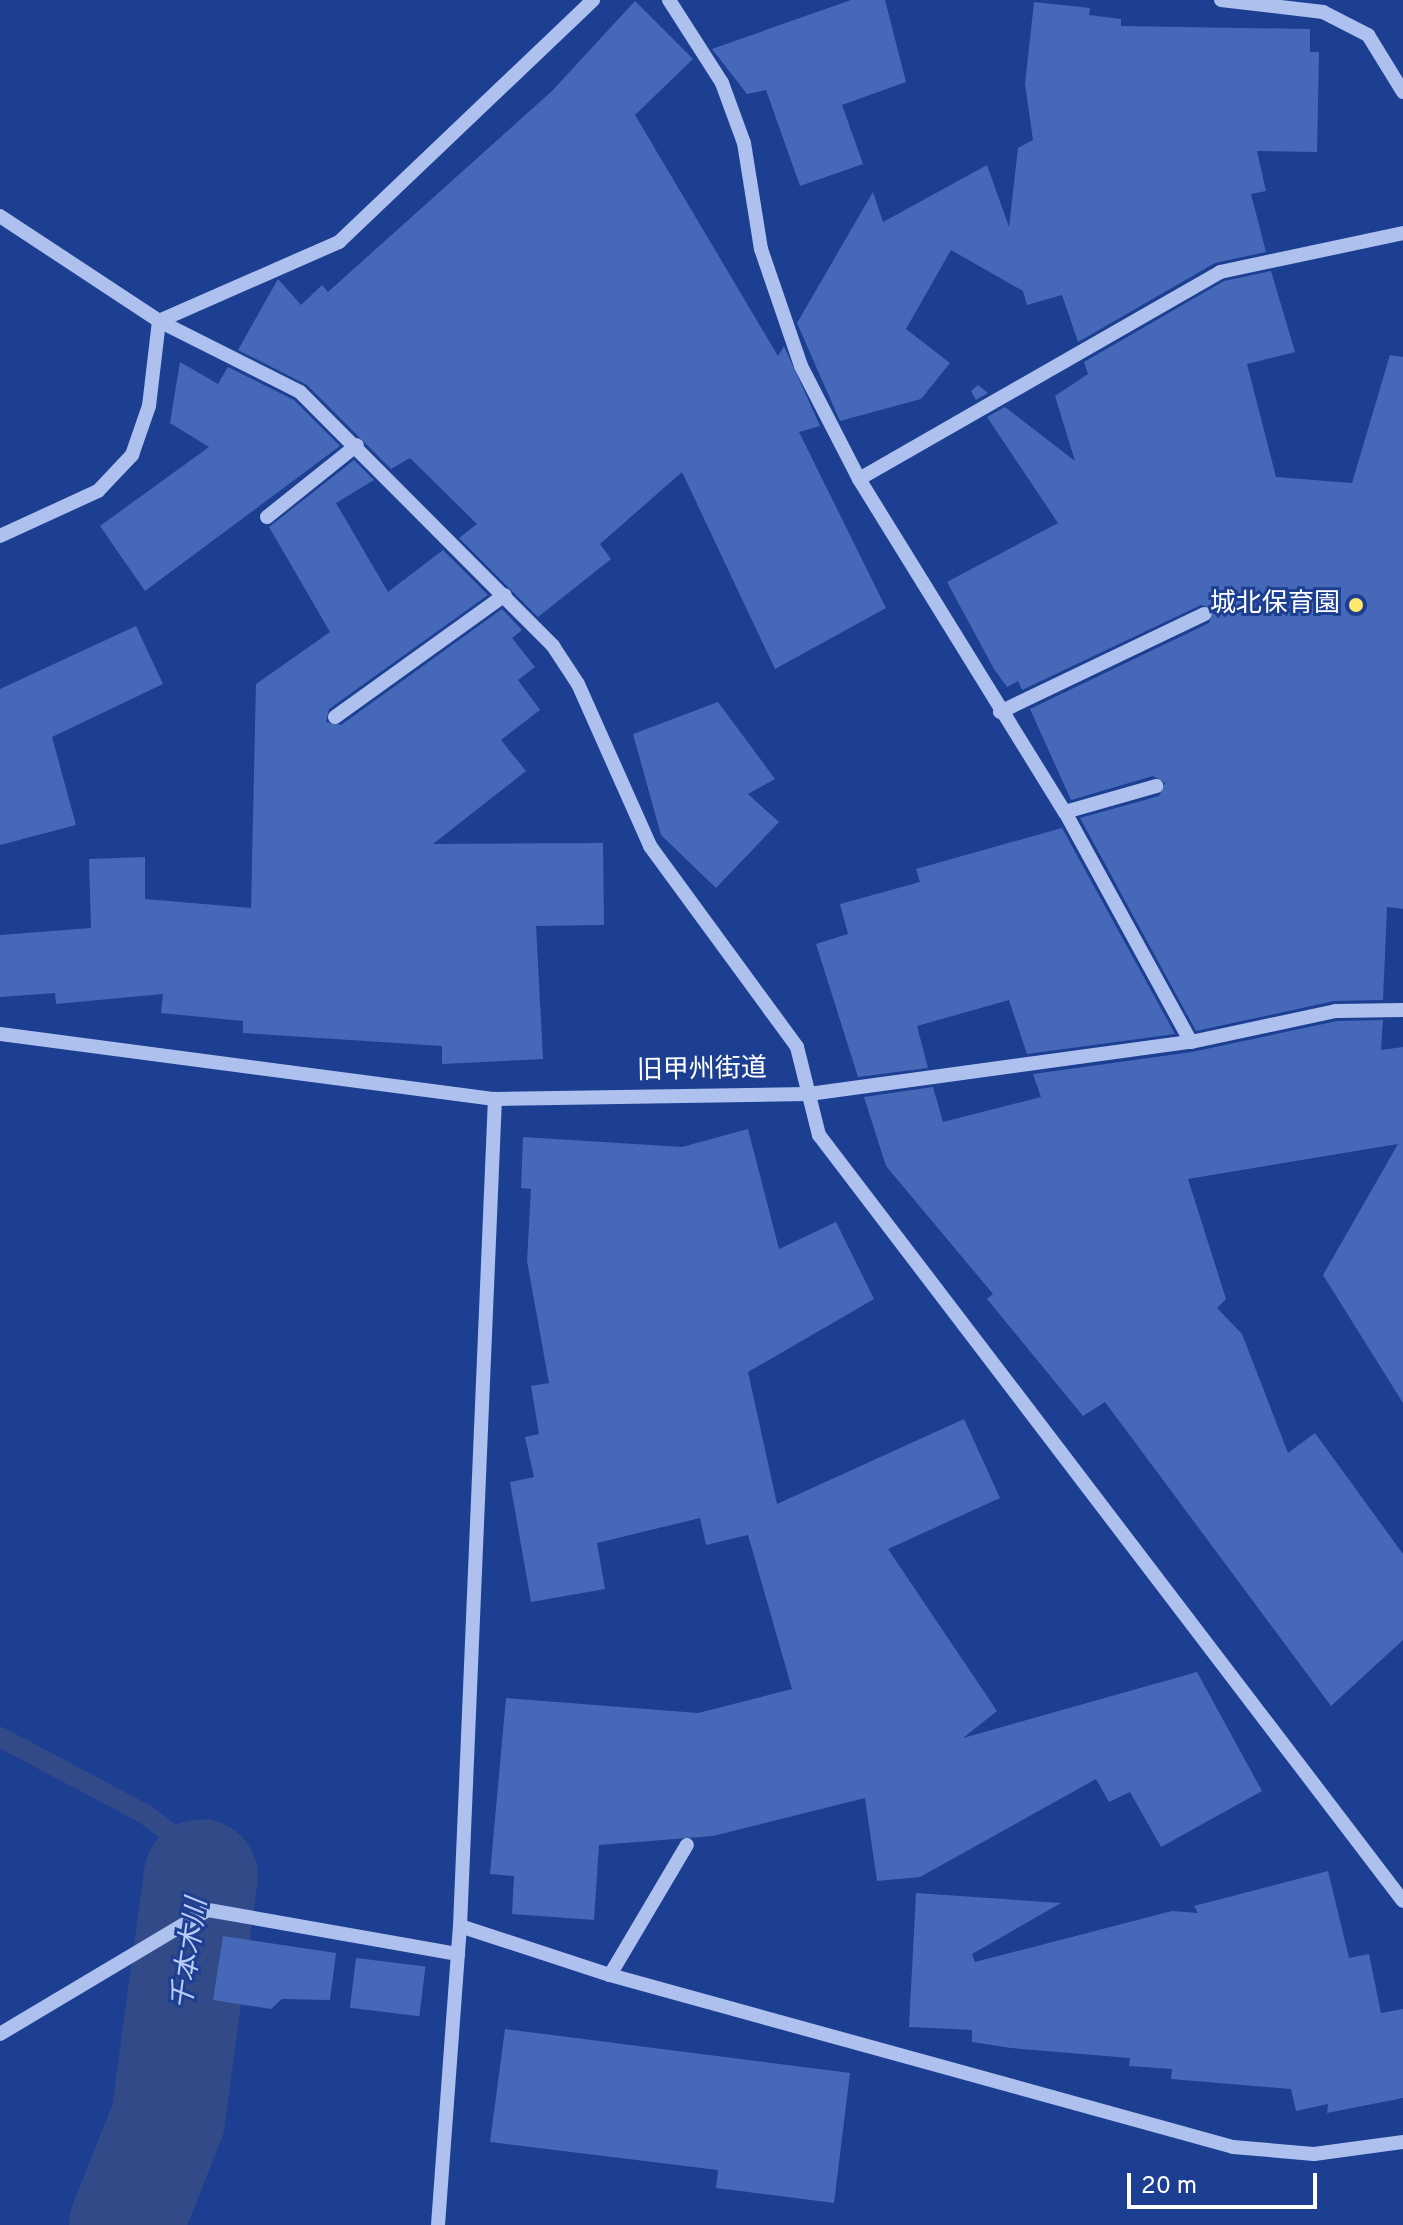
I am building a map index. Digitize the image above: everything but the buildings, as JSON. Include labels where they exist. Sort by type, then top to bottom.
[{"type":"street","points":[[159,321],[339,242],[593,0]]},
{"type":"street","points":[[669,0],[722,83],[744,143],[761,249],[801,366],[859,479],[1000,712],[1065,812],[1191,1042]]},
{"type":"street","points":[[1221,0],[1323,12],[1368,35],[1403,92]]},
{"type":"street","points":[[0,216],[159,321],[300,392],[357,445],[505,595],[578,684],[650,846],[797,1047],[819,1135],[1403,1901]]},
{"type":"street","points":[[859,479],[1220,272],[1403,233]]},
{"type":"street","points":[[0,536],[98,491],[132,455],[149,406],[159,321]]},
{"type":"street","points":[[267,517],[357,445]]},
{"type":"street","points":[[335,717],[505,595]]},
{"type":"street","points":[[1000,712],[1205,614]]},
{"type":"street","points":[[1065,812],[1156,786]]},
{"type":"street","name":"旧甲州街道","points":[[0,1034],[495,1099],[809,1094],[1191,1042],[1336,1011],[1403,1010]]},
{"type":"street","points":[[438,2225],[460,1926],[495,1099]]},
{"type":"street","points":[[610,1975],[687,1845]]},
{"type":"street","points":[[0,2034],[208,1910],[458,1954]]},
{"type":"street","points":[[460,1926],[610,1975],[1233,2147],[1314,2154],[1403,2142]]},
{"type":"waterway","name":"千本木川","points":[[0,1737],[145,1814],[172,1834],[201,1876]]},
{"type":"waterway","name":"千本木川","points":[[126,2225],[168,2119],[201,1876]]},
{"type":"place","name":"城北保育園","points":[[1356,605]]}]
